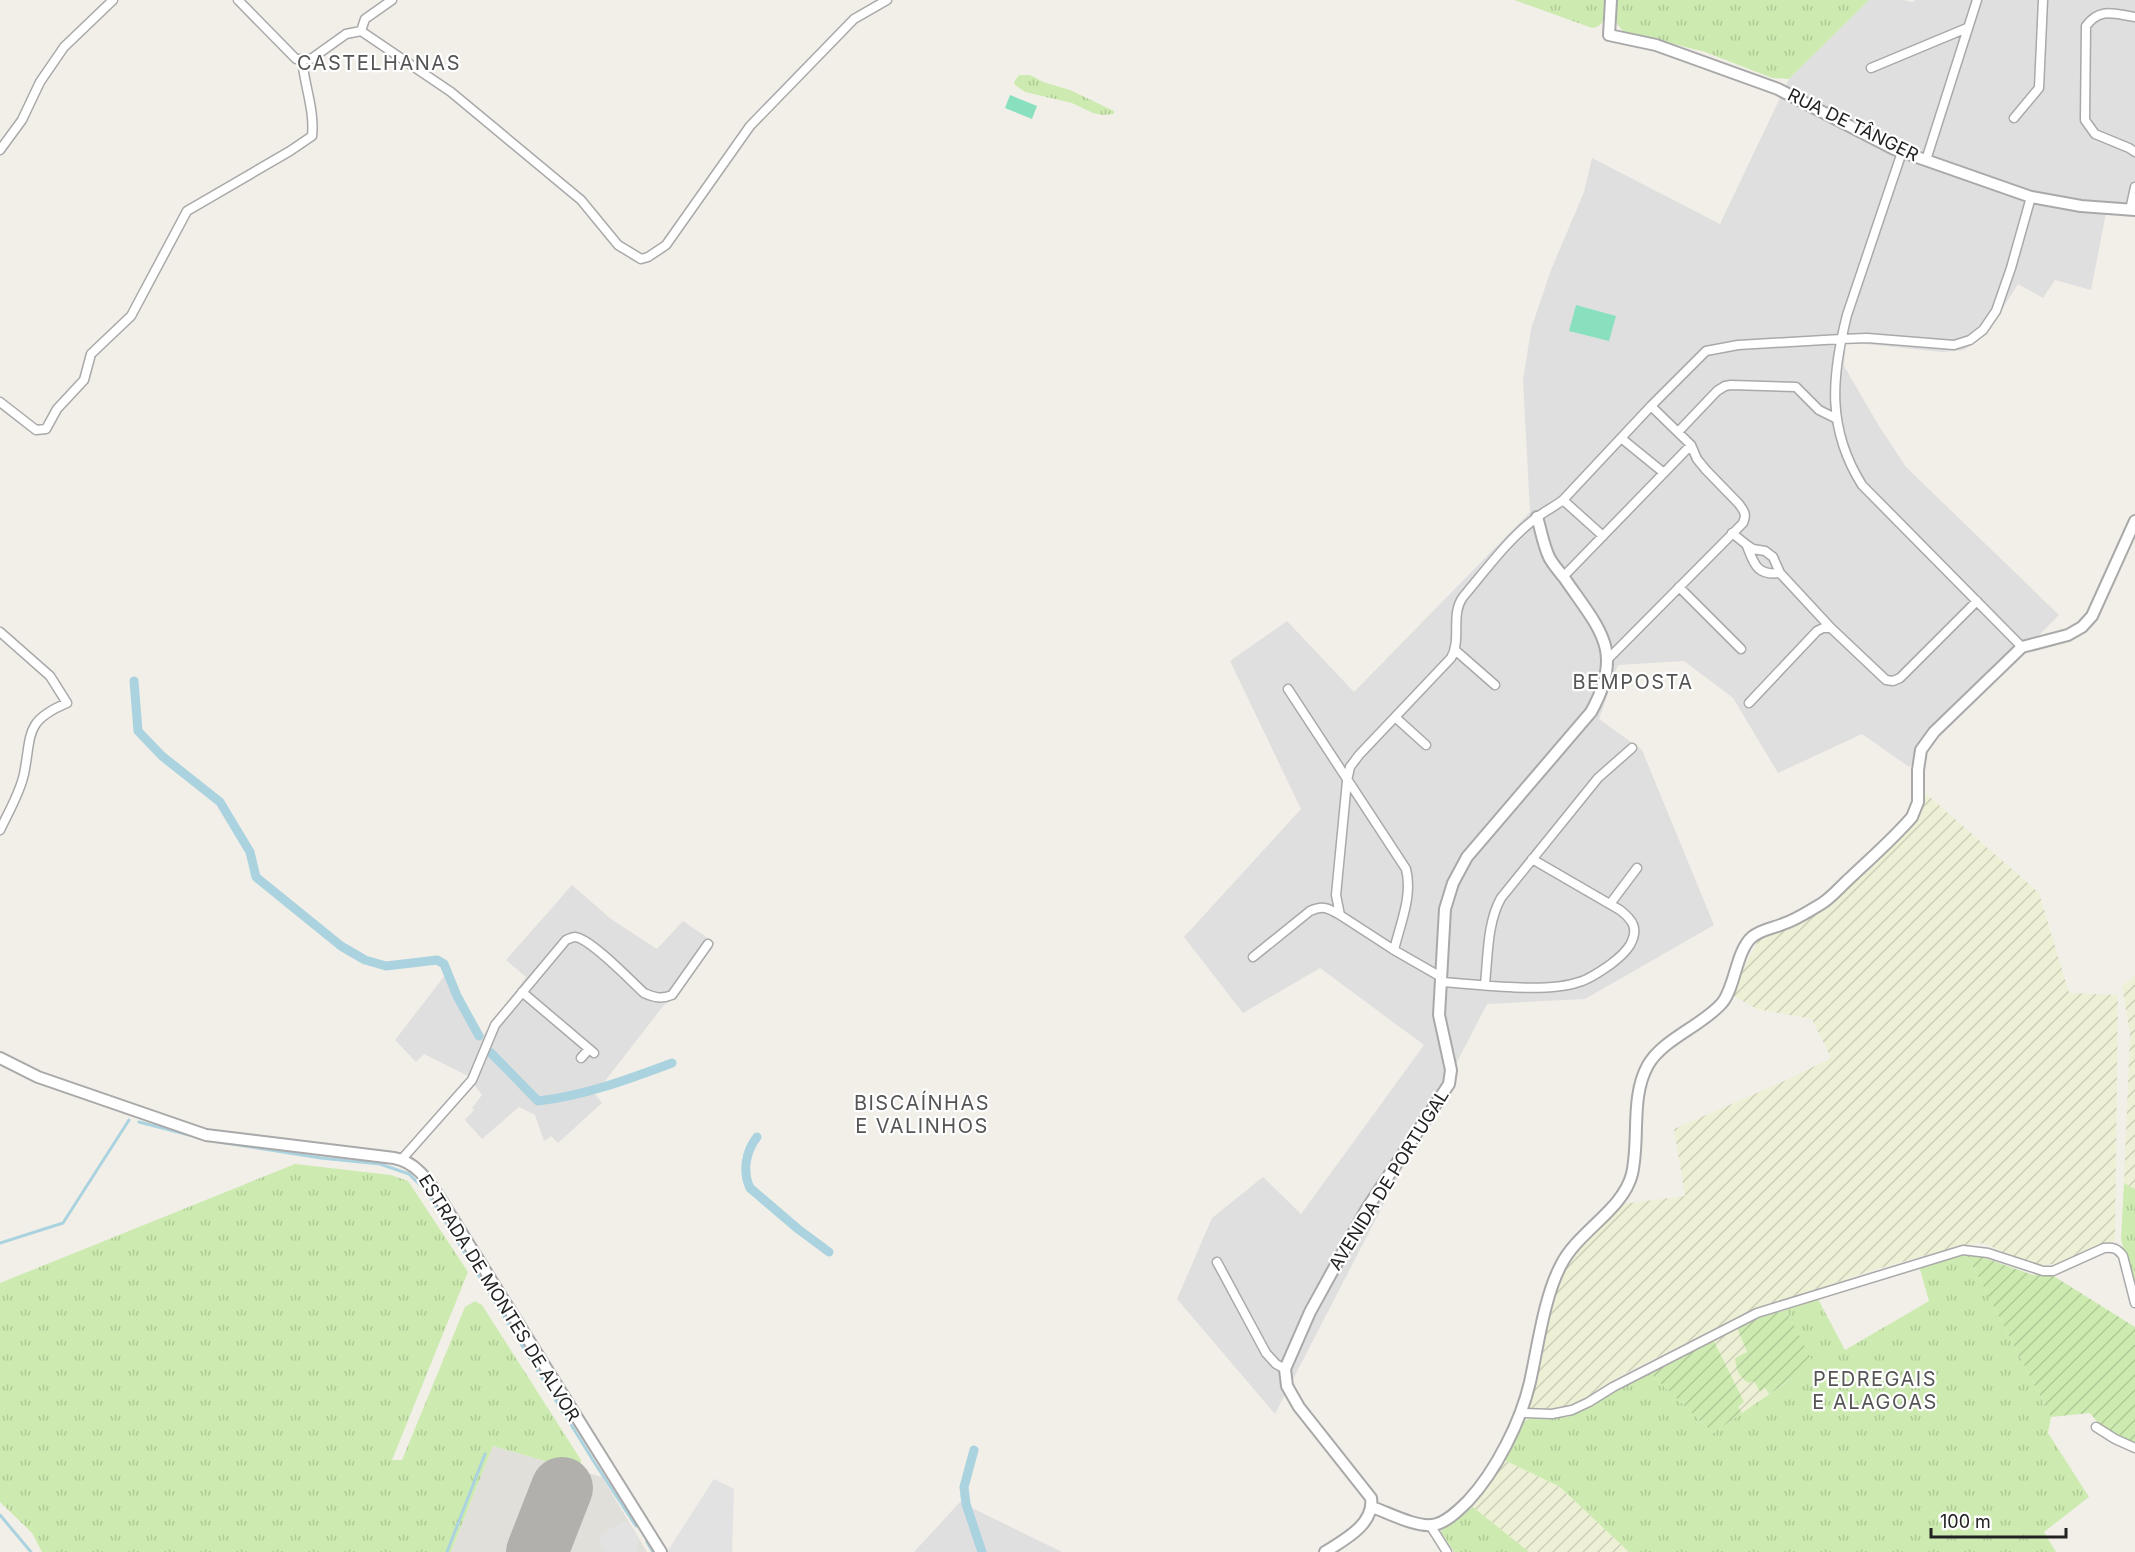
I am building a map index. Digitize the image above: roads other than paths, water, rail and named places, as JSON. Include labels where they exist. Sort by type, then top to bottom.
[{"type":"street","points":[[0,150],[22,120],[40,82],[64,47],[113,0]]},
{"type":"street","points":[[238,0],[296,59],[312,59],[346,34],[362,31],[451,92],[581,200],[618,245],[641,259],[666,245],[750,126],[854,19],[887,0]]},
{"type":"street","points":[[362,31],[365,19],[392,0]]},
{"type":"street","name":"RUA DE TÂNGER","points":[[1611,0],[1609,35],[1656,45],[1778,88],[1902,152],[2031,197],[2081,206],[2132,210]]},
{"type":"street","points":[[1926,160],[1977,0]]},
{"type":"street","points":[[2014,118],[2039,88],[2043,0]]},
{"type":"street","points":[[2135,17],[2097,14],[2086,26],[2085,120],[2095,134],[2135,152]]},
{"type":"street","points":[[1871,68],[1967,28]]},
{"type":"street","points":[[0,402],[36,430],[46,429],[57,410],[84,380],[91,354],[131,316],[187,210],[291,151],[312,136],[313,124],[302,59]]},
{"type":"street","points":[[1902,152],[1841,339],[1835,418],[1840,442],[1862,485],[2022,647]]},
{"type":"street","points":[[2132,210],[2135,187]]},
{"type":"street","points":[[1340,915],[1336,895],[1350,767],[1451,658],[1455,650],[1458,604],[1492,562],[1537,517],[1563,500],[1650,406],[1706,351],[1738,345],[1841,339],[1867,338],[1954,345],[1970,340],[1983,330],[1996,311],[2031,197]]},
{"type":"street","points":[[1678,432],[1717,391],[1731,385],[1796,387],[1819,410],[1835,418]]},
{"type":"street","points":[[1608,659],[1743,523],[1746,517],[1744,511],[1697,459],[1691,445],[1650,406]]},
{"type":"street","points":[[1621,438],[1664,473]]},
{"type":"street","points":[[1563,577],[1691,445]]},
{"type":"street","points":[[1563,500],[1603,536]]},
{"type":"street","name":"AVENIDA DE PORTUGAL","points":[[1285,1369],[1310,1311],[1355,1229],[1449,1084],[1452,1070],[1439,1015],[1440,979],[1445,909],[1459,869],[1591,712],[1601,694],[1608,659],[1606,643],[1598,627],[1550,557],[1537,517]]},
{"type":"street","points":[[1372,1507],[1401,1518],[1430,1525],[1441,1523],[1480,1487],[1521,1413],[1552,1288],[1560,1266],[1572,1246],[1616,1203],[1626,1189],[1632,1174],[1639,1087],[1649,1063],[1666,1046],[1698,1024],[1724,1002],[1749,939],[1764,929],[1798,918],[1823,903],[1912,817],[1918,802],[1918,770],[1921,750],[1934,732],[2022,647],[2068,635],[2082,627],[2092,616],[2135,520]]},
{"type":"street","points":[[1732,533],[1753,549],[1765,551],[1773,557],[1780,573],[1831,628],[1886,680],[1893,681],[1900,678],[1977,601]]},
{"type":"street","points":[[1747,545],[1754,564],[1761,571],[1770,575],[1780,573]]},
{"type":"street","points":[[1679,587],[1741,649]]},
{"type":"street","points":[[1749,703],[1817,631],[1831,628]]},
{"type":"street","points":[[0,632],[50,676],[67,703],[41,717],[31,730],[24,775],[0,831]]},
{"type":"street","points":[[1455,650],[1495,685]]},
{"type":"street","points":[[1288,689],[1406,869],[1409,883],[1407,897],[1394,950]]},
{"type":"street","points":[[1395,717],[1426,745]]},
{"type":"street","points":[[1485,984],[1495,909],[1501,898],[1598,778],[1632,748]]},
{"type":"street","points":[[1253,957],[1310,911],[1319,907],[1327,907],[1440,979],[1485,984],[1559,987],[1580,982],[1623,955],[1632,943],[1635,929],[1631,918],[1532,859]]},
{"type":"street","points":[[1610,904],[1637,868]]},
{"type":"street","points":[[402,1159],[472,1080],[495,1025],[566,940],[575,937],[594,947],[644,993],[654,998],[665,998],[672,995],[708,944]]},
{"type":"street","points":[[522,992],[592,1051],[581,1058]]},
{"type":"street","name":"ESTRADA DE MONTES DE ALVOR","points":[[0,1058],[38,1077],[206,1135],[402,1159],[422,1174],[441,1200],[661,1552]]},
{"type":"street","points":[[1521,1413],[1552,1414],[1572,1410],[1757,1313],[1963,1250],[1988,1253],[2043,1271],[2053,1271],[2104,1248],[2113,1247],[2123,1256],[2135,1303]]},
{"type":"street","points":[[1216,1262],[1266,1353],[1276,1364],[1285,1369],[1287,1386],[1299,1407],[1371,1498],[1372,1507],[1369,1515],[1352,1534],[1325,1552]]},
{"type":"street","points":[[2096,1427],[2129,1447],[2135,1448]]},
{"type":"street","points":[[1430,1525],[1447,1552]]},
{"type":"waterway","points":[[134,681],[138,731],[162,756],[220,802],[250,852],[256,877],[341,946],[365,960],[386,966],[437,960],[444,964],[457,996],[479,1036]]},
{"type":"waterway","points":[[491,1053],[538,1101],[589,1091],[672,1063]]},
{"type":"waterway","points":[[0,1243],[63,1223],[129,1120]]},
{"type":"waterway","points":[[139,1122],[197,1137]]},
{"type":"waterway","points":[[757,1137],[746,1161],[746,1175],[750,1188],[829,1252]]},
{"type":"waterway","points":[[219,1142],[321,1158],[380,1164],[409,1174],[427,1192],[636,1526]]},
{"type":"waterway","points":[[974,1450],[964,1487],[966,1504],[982,1552]]},
{"type":"waterway","points":[[447,1552],[485,1454]]},
{"type":"waterway","points":[[0,1515],[31,1552]]},
{"type":"waterway","points":[[647,1542],[653,1552]]},
{"type":"district","name":"CASTELHANAS","points":[[379,63]]},
{"type":"district","name":"BEMPOSTA","points":[[1633,682]]},
{"type":"district","name":"BISCAÍNHAS E VALINHOS","points":[[922,1114]]},
{"type":"district","name":"PEDREGAIS E ALAGOAS","points":[[1875,1390]]}]
